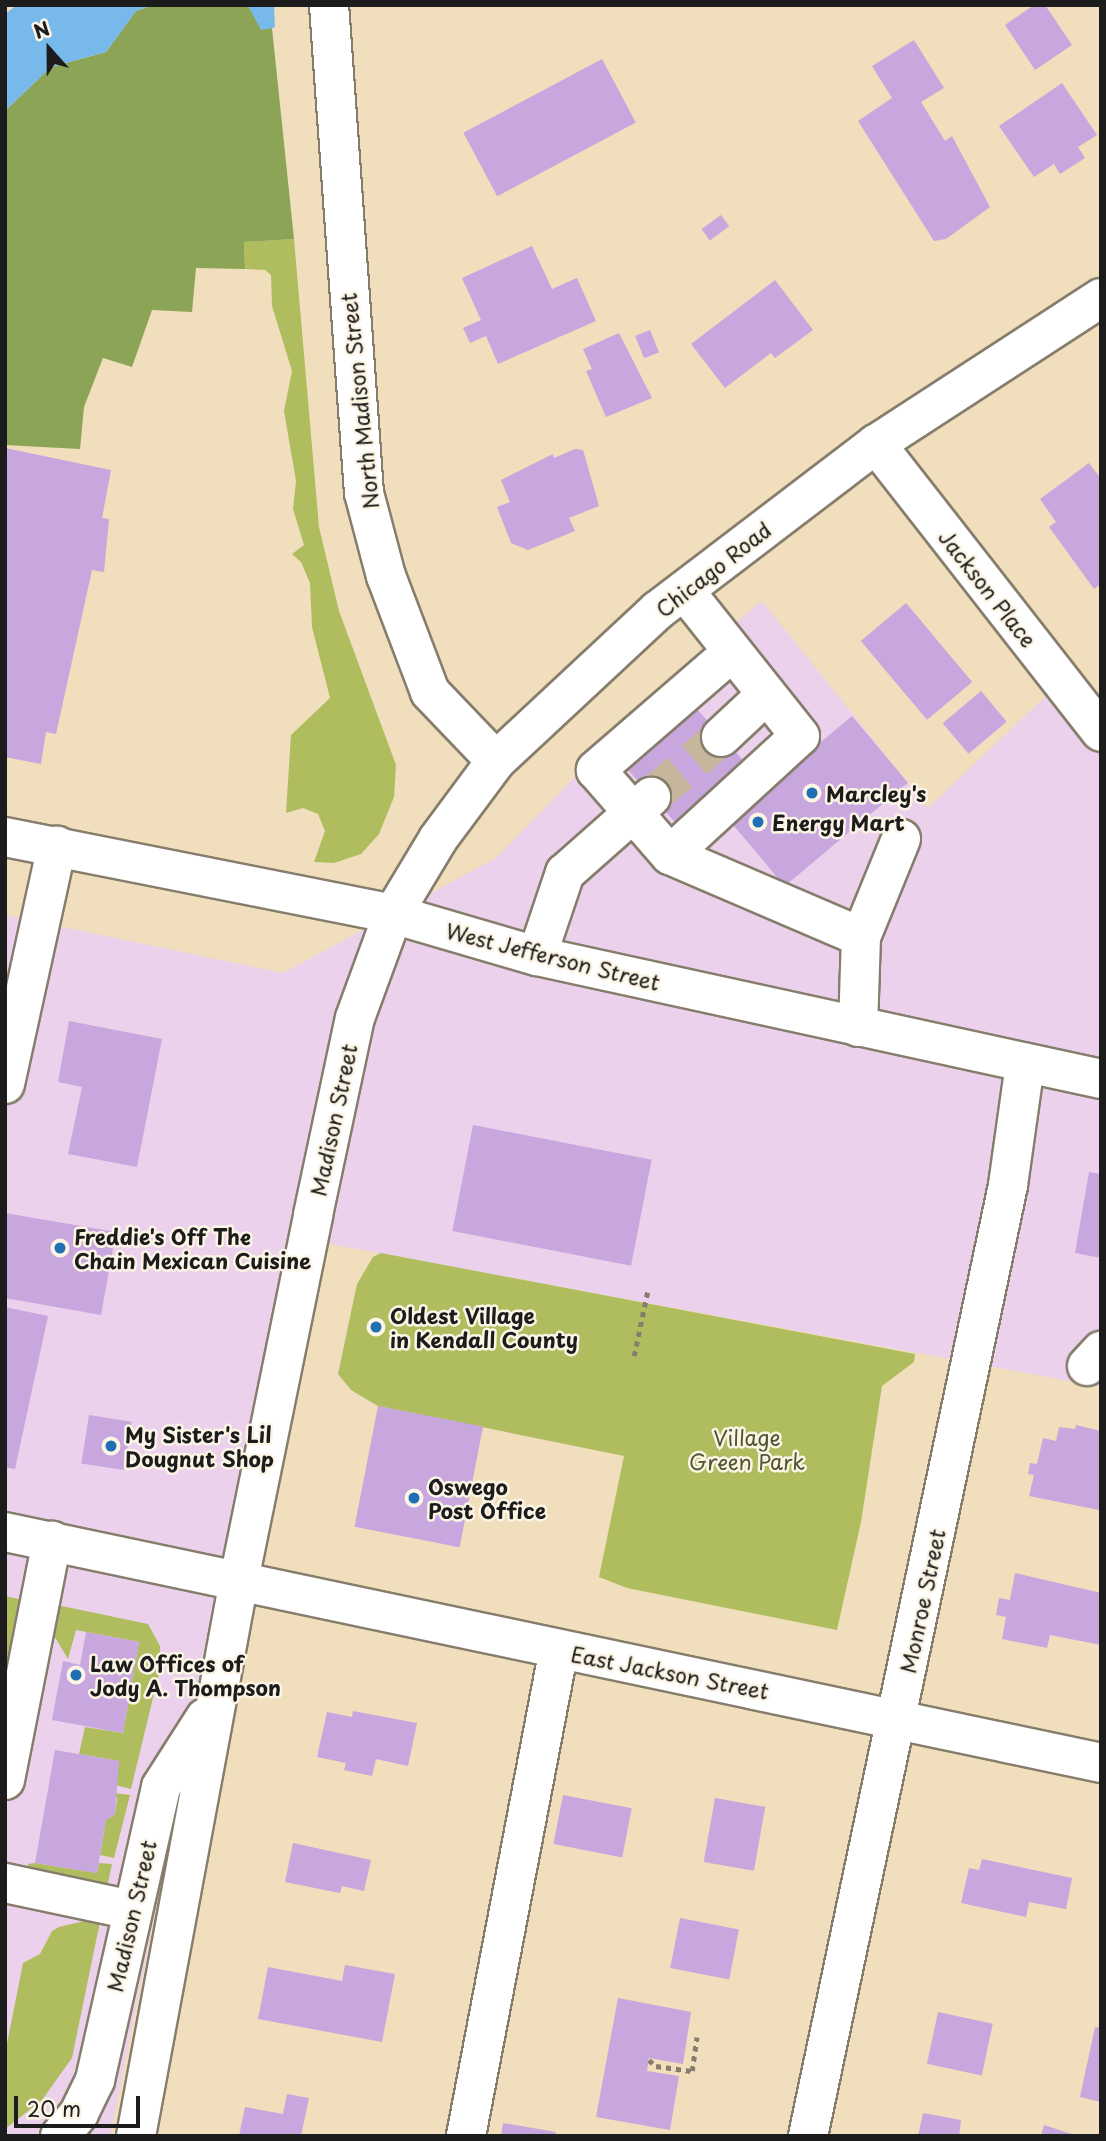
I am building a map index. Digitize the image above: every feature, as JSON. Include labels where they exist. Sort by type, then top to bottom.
[{"type":"street","name":"North Madison Street","points":[[329,5],[364,493],[386,576],[430,692],[496,761]]},
{"type":"street","name":"Chicago Road","points":[[393,914],[438,839],[496,761],[684,590],[876,444],[1101,298]]},
{"type":"street","name":"Jackson Place","points":[[876,444],[1101,732]]},
{"type":"street","points":[[670,855],[800,736],[731,653],[684,590]]},
{"type":"street","points":[[731,653],[596,770],[643,805],[670,855],[861,937]]},
{"type":"street","points":[[721,737],[766,695]]},
{"type":"street","points":[[537,956],[565,873],[643,805]]},
{"type":"street","name":"West Jefferson Street","points":[[5,837],[393,914],[537,956],[1101,1079]]},
{"type":"street","points":[[858,1027],[861,937],[901,839]]},
{"type":"street","points":[[5,1084],[57,846]]},
{"type":"street","name":"Madison Street","points":[[136,2136],[239,1580],[355,1018],[393,914]]},
{"type":"street","name":"Monroe Street","points":[[808,2136],[1008,1185],[1025,1064]]},
{"type":"street","name":"East Jackson Street","points":[[5,1532],[559,1650],[898,1717],[1097,1766]]},
{"type":"street","points":[[5,1780],[52,1541]]},
{"type":"street","points":[[466,2136],[559,1650]]},
{"type":"street","name":"Madison Street","points":[[60,2136],[79,2113],[95,2080],[161,1787],[216,1702]]},
{"type":"street","points":[[5,1883],[132,1910]]},
{"type":"path","points":[[634,1356],[648,1289]]},
{"type":"path","points":[[649,2060],[656,2066],[692,2071],[697,2037]]},
{"type":"shaded area","points":[[762,601],[928,808],[1049,693],[1101,756],[1101,1387],[292,1237],[110,2136],[5,2136],[5,915],[283,973],[496,858],[686,663]]},
{"type":"green space","points":[[153,5],[248,5],[261,29],[272,28],[294,239],[244,242],[245,269],[196,268],[192,312],[152,310],[132,367],[103,358],[84,407],[80,449],[5,445],[5,111],[51,67],[106,52],[136,11]]},
{"type":"green space","points":[[294,239],[319,527],[339,611],[396,765],[394,797],[379,834],[361,854],[334,863],[314,862],[325,831],[318,814],[303,808],[286,813],[291,735],[330,698],[312,627],[310,583],[301,562],[292,554],[304,545],[293,509],[296,481],[284,411],[292,371],[272,306],[271,275],[265,270],[245,269],[244,242]]},
{"type":"green space","name":"Village Green Park","points":[[381,1253],[915,1354],[914,1362],[882,1386],[861,1522],[837,1630],[627,1588],[599,1577],[624,1456],[378,1406],[351,1390],[338,1374],[357,1284],[373,1257]]},
{"type":"green space","points":[[5,1596],[19,1599],[5,1670]]},
{"type":"green space","points":[[57,1605],[148,1624],[160,1646],[160,1669],[131,1789],[115,1785],[119,1761],[79,1754],[85,1727],[123,1733],[139,1642],[76,1630],[68,1659],[50,1629]]},
{"type":"green space","points":[[114,1793],[130,1795],[114,1858],[100,1855],[106,1820],[115,1814],[117,1798]]},
{"type":"green space","points":[[99,1863],[112,1864],[106,1892],[28,1871],[28,1864],[97,1873]]},
{"type":"green space","points":[[101,1917],[72,2058],[42,2100],[5,2129],[5,2054],[23,1963],[40,1954],[52,1931]]},
{"type":"water","points":[[17,5],[153,5],[136,11],[106,52],[51,67],[5,111],[5,14]]},
{"type":"water","points":[[248,5],[323,5],[283,26],[261,30]]},
{"type":"pier","points":[[274,5],[327,5],[275,31]]},
{"type":"building","points":[[1034,5],[1045,5],[1072,45],[1035,70],[1005,25]]},
{"type":"building","points":[[914,40],[944,88],[921,102],[945,141],[952,136],[990,207],[946,239],[934,241],[858,121],[892,98],[872,66]]},
{"type":"building","points":[[602,59],[636,123],[497,196],[463,133]]},
{"type":"building","points":[[1062,83],[1097,135],[1078,147],[1085,158],[1060,174],[1054,164],[1034,177],[999,126]]},
{"type":"building","points":[[721,215],[729,226],[710,240],[702,229]]},
{"type":"building","points":[[532,246],[552,289],[577,278],[596,321],[498,364],[486,336],[470,343],[463,328],[481,320],[462,278]]},
{"type":"building","points":[[775,280],[813,330],[775,358],[771,353],[725,388],[691,344]]},
{"type":"building","points":[[650,330],[659,352],[644,358],[635,336]]},
{"type":"building","points":[[619,333],[652,398],[606,417],[586,371],[592,369],[583,349]]},
{"type":"building","points":[[5,448],[111,470],[102,518],[109,519],[104,572],[92,570],[56,734],[46,732],[41,764],[5,757]]},
{"type":"building","points":[[575,449],[583,450],[599,506],[569,518],[575,531],[528,550],[511,543],[497,507],[510,502],[501,480],[553,454],[554,458]]},
{"type":"building","points":[[1089,463],[1101,479],[1101,584],[1094,589],[1049,527],[1056,522],[1040,499]]},
{"type":"building","points":[[906,603],[972,682],[927,720],[861,641]]},
{"type":"building","points":[[981,691],[1007,722],[968,754],[943,723]]},
{"type":"building","points":[[687,698],[751,769],[683,831],[619,760]]},
{"type":"building","points":[[852,716],[908,783],[785,886],[729,819]]},
{"type":"building","points":[[69,1021],[162,1039],[137,1167],[68,1154],[82,1087],[58,1082]]},
{"type":"building","points":[[473,1125],[652,1160],[631,1266],[452,1231]]},
{"type":"building","points":[[1089,1172],[1101,1174],[1101,1258],[1075,1253]]},
{"type":"building","points":[[5,1213],[116,1232],[101,1315],[5,1298]]},
{"type":"building","points":[[5,1307],[48,1316],[15,1469],[5,1467]]},
{"type":"building","name":"Oswego Post Office","points":[[378,1406],[483,1426],[460,1547],[355,1527]]},
{"type":"building","points":[[89,1415],[131,1422],[124,1470],[81,1463]]},
{"type":"building","points":[[1076,1425],[1101,1431],[1099,1510],[1029,1496],[1034,1475],[1028,1474],[1030,1463],[1037,1464],[1043,1438],[1056,1441],[1059,1427],[1075,1429]]},
{"type":"building","points":[[1015,1573],[1101,1593],[1101,1645],[1050,1635],[1047,1648],[1002,1639],[1006,1617],[996,1615],[999,1598],[1010,1600]]},
{"type":"building","points":[[86,1632],[139,1642],[123,1733],[52,1720],[63,1661],[80,1665]]},
{"type":"building","points":[[353,1711],[417,1723],[408,1766],[376,1759],[372,1776],[344,1770],[346,1763],[317,1757],[327,1712],[352,1717]]},
{"type":"building","points":[[55,1750],[119,1761],[115,1814],[106,1820],[97,1873],[35,1863]]},
{"type":"building","points":[[563,1795],[632,1808],[622,1857],[553,1844]]},
{"type":"building","points":[[715,1798],[765,1807],[754,1871],[704,1862]]},
{"type":"building","points":[[293,1843],[371,1860],[364,1891],[342,1886],[340,1893],[285,1882]]},
{"type":"building","points":[[982,1859],[1072,1878],[1066,1909],[1029,1902],[1026,1917],[961,1903],[969,1868],[979,1870]]},
{"type":"building","points":[[680,1918],[739,1929],[729,1980],[670,1968]]},
{"type":"building","points":[[345,1965],[395,1974],[382,2042],[258,2019],[268,1967],[342,1981]]},
{"type":"building","points":[[618,1998],[691,2012],[683,2064],[649,2058],[647,2071],[679,2076],[670,2130],[596,2117]]},
{"type":"building","points":[[938,2012],[993,2024],[982,2075],[927,2064]]},
{"type":"building","points":[[1095,2027],[1101,2028],[1101,2102],[1080,2097]]},
{"type":"building","points":[[287,2094],[309,2098],[301,2136],[239,2136],[245,2107],[283,2114]]},
{"type":"building","points":[[923,2113],[961,2120],[959,2136],[918,2136]]},
{"type":"building","points":[[503,2123],[556,2132],[555,2136],[501,2136]]},
{"type":"building","points":[[1044,2125],[1075,2135],[1075,2136],[1041,2136]]},
{"type":"tunnel","points":[[651,797],[721,737]]},
{"type":"place","name":"Marcley's","points":[[812,793]]},
{"type":"place","name":"Energy Mart","points":[[758,822]]},
{"type":"place","name":"Freddie's Off The Chain Mexican Cuisine","points":[[60,1248]]},
{"type":"place","name":"Oldest Village in Kendall County","points":[[376,1327]]},
{"type":"place","name":"My Sister's Lil Dougnut Shop","points":[[111,1446]]},
{"type":"place","name":"Oswego Post Office","points":[[414,1498]]},
{"type":"place","name":"Law Offices of Jody A. Thompson","points":[[76,1675]]}]
